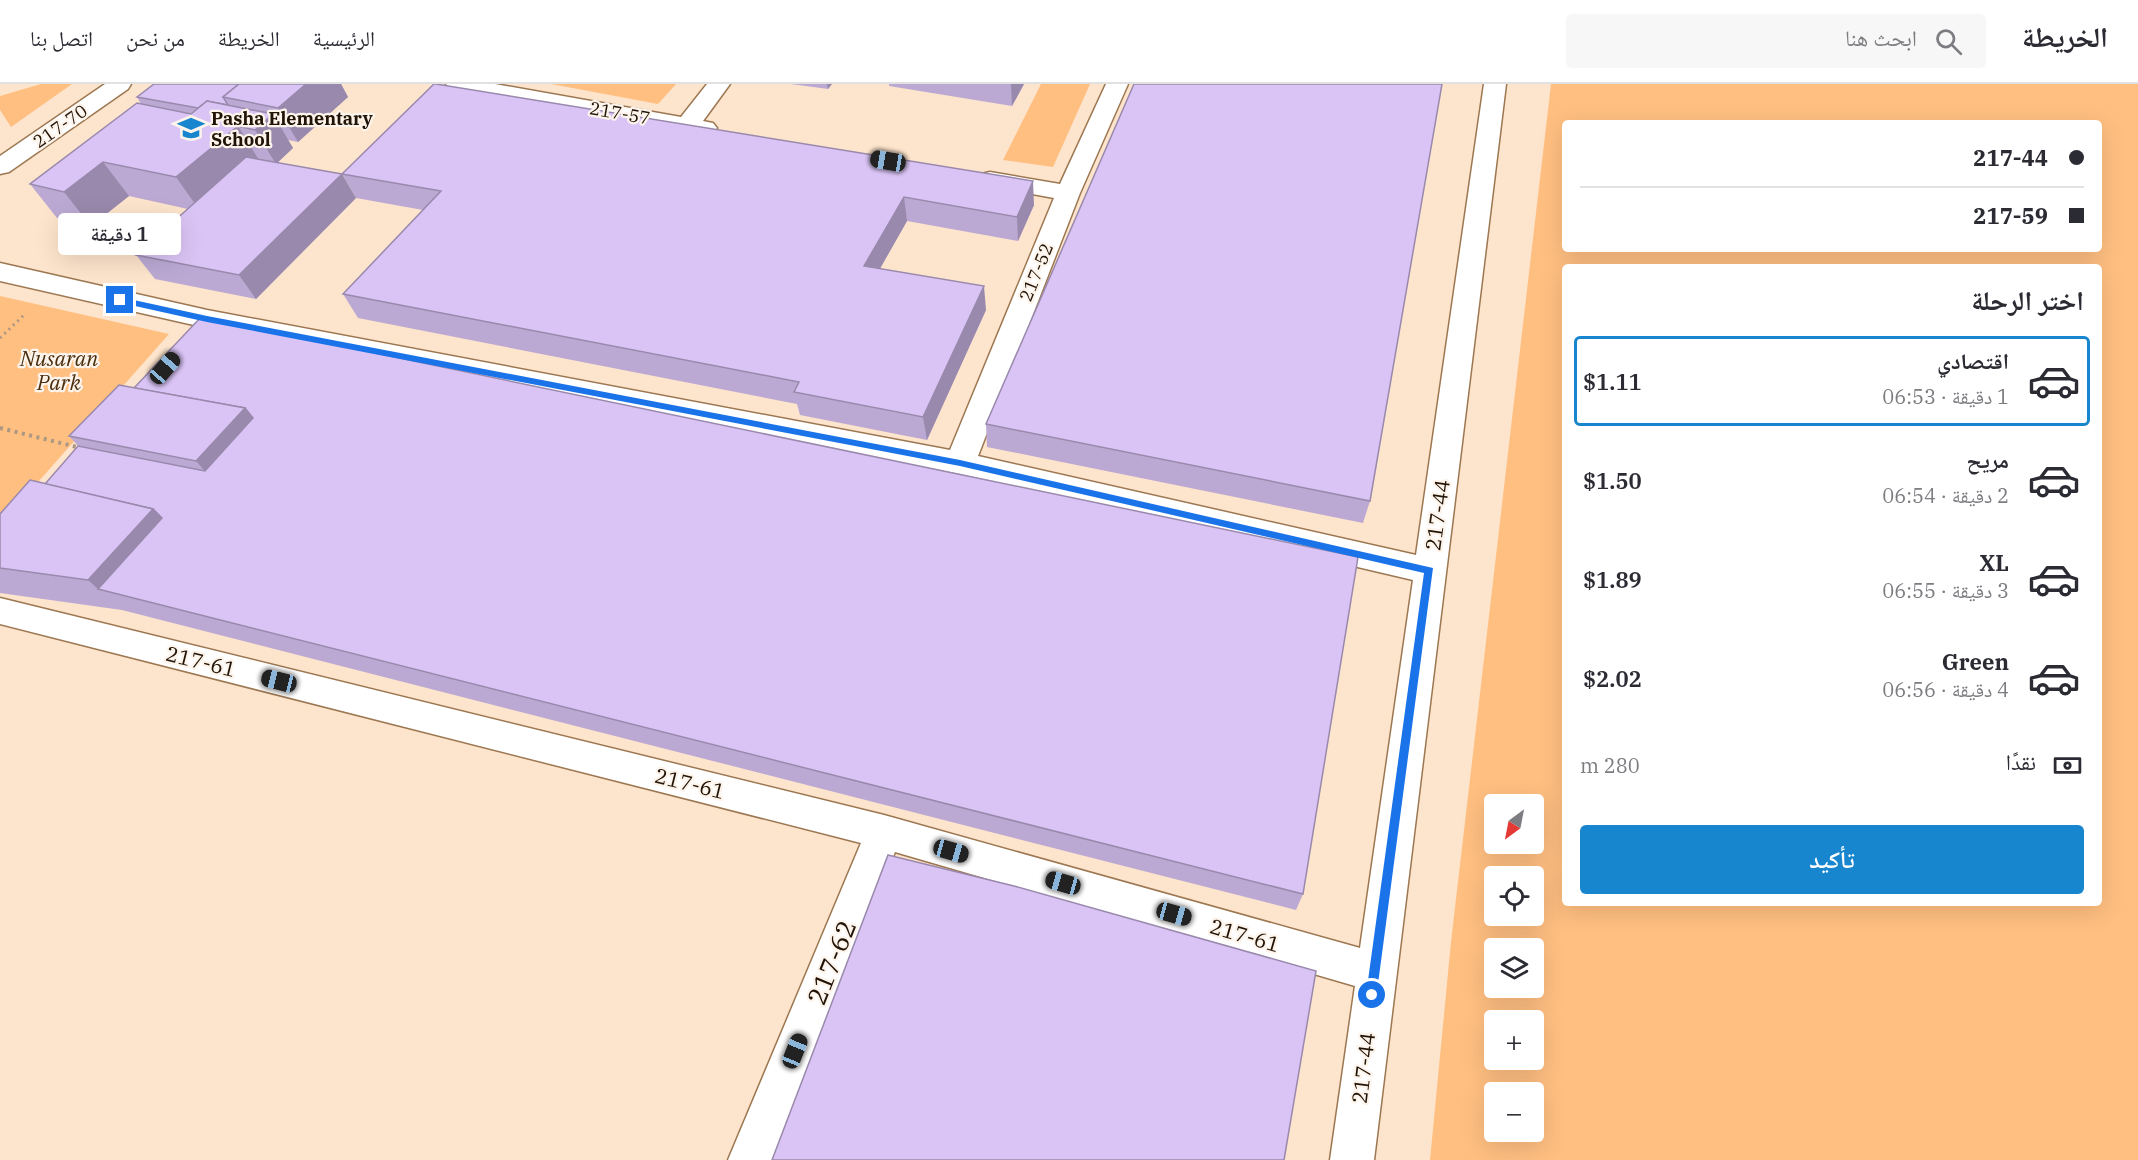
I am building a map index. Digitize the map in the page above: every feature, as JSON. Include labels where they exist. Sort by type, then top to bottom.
[{"type":"street","name":"217-70","points":[[0,167],[120,84]]},
{"type":"street","name":"217-57","points":[[456,84],[522,89],[721,131]]},
{"type":"street","points":[[687,125],[719,84]]},
{"type":"street","name":"217-52","points":[[960,463],[1068,193],[1117,84]]},
{"type":"street","name":"217-44","points":[[1352,1160],[1375,972],[1495,84]]},
{"type":"street","points":[[964,174],[1068,193]]},
{"type":"street","points":[[0,272],[207,319],[960,463],[1429,571]]},
{"type":"street","points":[[185,345],[207,319]]},
{"type":"street","name":"217-61","points":[[0,611],[884,832],[1375,972]]},
{"type":"street","name":"217-62","points":[[750,1160],[884,832]]},
{"type":"path","points":[[0,428],[83,449]]},
{"type":"green space","points":[[41,84],[72,84],[11,127],[0,110],[0,96]]},
{"type":"green space","points":[[551,84],[676,84],[658,104]]},
{"type":"green space","points":[[1041,84],[1090,84],[1053,167],[1003,160]]},
{"type":"green space","points":[[1551,84],[2138,84],[2138,1160],[1430,1160],[1451,942]]},
{"type":"green space","name":"Nusaran Park","points":[[0,296],[169,334],[0,525]]},
{"type":"building","points":[[154,84],[239,84],[223,97],[228,105],[207,101],[198,108],[137,97]]},
{"type":"building","points":[[239,84],[306,84],[278,108],[223,97]]},
{"type":"building","points":[[434,84],[1033,181],[1017,217],[904,197],[864,266],[984,286],[923,417],[794,392],[799,382],[343,294],[441,191],[342,174]]},
{"type":"building","points":[[1134,84],[1442,84],[1370,501],[986,424]]},
{"type":"building","points":[[207,101],[273,114],[255,130],[238,126],[176,177],[103,162],[64,192],[30,184],[137,103],[191,114]]},
{"type":"building","points":[[246,157],[342,174],[239,275],[136,255]]},
{"type":"building","points":[[201,317],[1358,557],[1303,894],[98,589],[162,518],[153,509],[45,484],[78,446],[205,471],[253,418],[245,408],[134,388]]},
{"type":"building","points":[[119,385],[245,408],[196,461],[69,436]]},
{"type":"building","points":[[30,480],[153,509],[88,580],[0,568],[0,514]]},
{"type":"building","points":[[888,855],[1014,886],[1316,971],[1284,1160],[772,1160]]},
{"type":"place","name":"Pasha Elementary School","points":[[191,128]]},
{"type":"route","points":[[120,300],[207,319],[960,463],[1429,571],[1372,995]]}]
